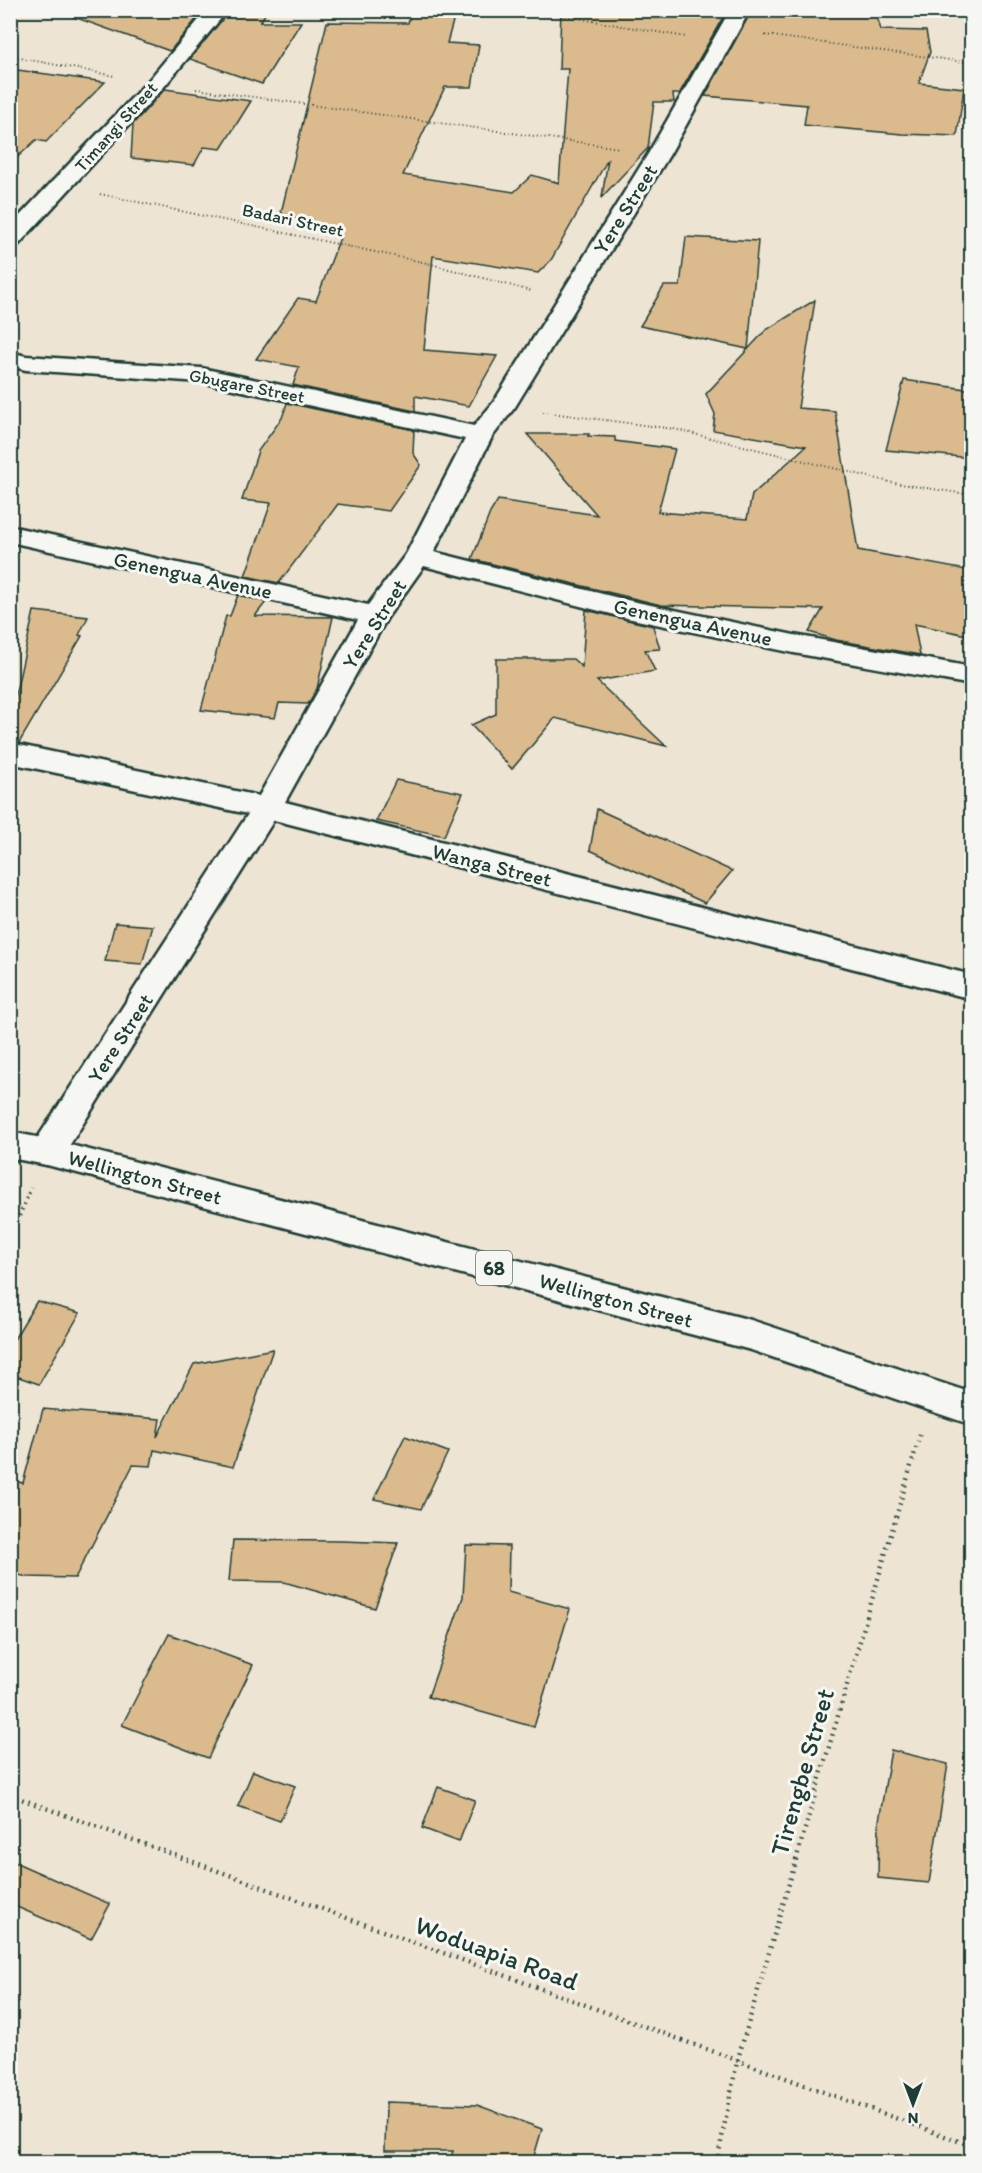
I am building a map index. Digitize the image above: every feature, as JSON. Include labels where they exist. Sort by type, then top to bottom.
[{"type":"street","name":"Timangi Street","points":[[10,240],[63,187],[156,84],[218,10]]},
{"type":"street","name":"Yere Street","points":[[47,1152],[267,808],[375,615],[418,556],[480,435],[503,407],[659,154],[729,28]]},
{"type":"street","name":"Gbugare Street","points":[[10,359],[27,363],[201,375],[480,435]]},
{"type":"street","name":"Genengua Avenue","points":[[10,534],[375,615]]},
{"type":"street","name":"Genengua Avenue","points":[[418,556],[627,609],[794,644],[972,676]]},
{"type":"street","name":"Wanga Street","points":[[10,753],[267,808],[972,987]]},
{"type":"street","name":"Wellington Street","points":[[10,1145],[47,1152],[751,1335],[972,1409]]},
{"type":"path","points":[[530,10],[729,28],[972,63]]},
{"type":"path","points":[[10,56],[156,84],[659,154]]},
{"type":"path","name":"Badari Street","points":[[63,187],[427,263],[567,301]]},
{"type":"path","points":[[503,407],[674,429],[894,483],[972,495]]},
{"type":"path","points":[[10,1238],[47,1152]]},
{"type":"path","name":"Tirengbe Street","points":[[717,2163],[737,2062],[932,1394]]},
{"type":"path","name":"Woduapia Road","points":[[10,1794],[737,2062],[972,2146]]},
{"type":"building","points":[[71,10],[204,10],[170,51],[71,16]]},
{"type":"building","points":[[230,10],[268,10],[260,22],[301,22],[262,84],[190,59]]},
{"type":"building","points":[[561,10],[727,10],[679,94],[673,94],[674,102],[654,102],[648,148],[602,197],[608,159],[551,260],[538,273],[433,256],[424,350],[497,356],[469,406],[415,396],[415,411],[293,385],[299,367],[256,359],[298,298],[316,301],[341,235],[281,213],[327,22],[408,23],[411,12],[455,14],[447,43],[479,45],[472,87],[445,87],[403,175],[514,192],[532,175],[559,183],[568,69],[559,69]]},
{"type":"building","points":[[752,10],[875,10],[881,30],[926,31],[930,52],[919,83],[964,88],[957,136],[902,134],[804,125],[807,105],[705,96]]},
{"type":"building","points":[[10,69],[105,82],[46,142],[36,140],[10,164]]},
{"type":"building","points":[[165,89],[251,101],[221,149],[204,147],[194,165],[131,158],[133,124]]},
{"type":"building","points":[[686,237],[758,241],[748,349],[640,326],[664,286],[680,286]]},
{"type":"building","points":[[815,300],[798,408],[835,411],[858,550],[972,571],[972,636],[914,624],[920,655],[836,640],[809,632],[823,609],[661,605],[472,559],[490,513],[498,500],[597,515],[527,434],[589,434],[588,436],[615,437],[615,441],[675,449],[658,512],[747,519],[752,495],[806,446],[713,430],[715,414],[706,394],[766,330]]},
{"type":"building","points":[[904,380],[972,390],[966,418],[972,458],[886,450]]},
{"type":"building","points":[[287,403],[414,430],[413,453],[421,465],[389,511],[338,504],[279,583],[245,576],[271,503],[242,500],[258,451],[282,418]]},
{"type":"building","points":[[238,595],[266,602],[255,616],[333,617],[317,689],[308,704],[279,703],[275,718],[201,710],[226,616],[230,616]]},
{"type":"building","points":[[586,610],[653,626],[660,649],[645,650],[655,671],[597,681],[666,746],[555,718],[512,769],[471,725],[496,714],[496,659],[573,659],[582,667]]},
{"type":"building","points":[[34,611],[88,617],[79,635],[82,636],[19,743],[10,741],[10,719]]},
{"type":"building","points":[[396,780],[463,793],[444,836],[376,821]]},
{"type":"building","points":[[597,809],[732,871],[705,903],[590,850]]},
{"type":"building","points":[[115,923],[153,926],[142,964],[105,961]]},
{"type":"building","points":[[37,1301],[80,1313],[39,1384],[10,1374],[10,1346]]},
{"type":"building","points":[[273,1349],[233,1467],[154,1450],[151,1466],[133,1465],[75,1578],[27,1577],[10,1573],[10,1480],[23,1483],[43,1409],[160,1419],[157,1437],[194,1364]]},
{"type":"building","points":[[405,1436],[448,1452],[421,1509],[374,1499]]},
{"type":"building","points":[[233,1540],[398,1543],[375,1608],[284,1582],[229,1581]]},
{"type":"building","points":[[466,1545],[509,1546],[508,1592],[570,1609],[534,1727],[428,1697],[463,1597]]},
{"type":"building","points":[[169,1634],[253,1665],[208,1758],[122,1725]]},
{"type":"building","points":[[891,1750],[948,1764],[929,1883],[878,1878],[879,1821]]},
{"type":"building","points":[[253,1771],[295,1786],[280,1821],[238,1806]]},
{"type":"building","points":[[438,1787],[475,1800],[459,1842],[422,1828]]},
{"type":"building","points":[[10,1860],[110,1904],[91,1939],[10,1904]]},
{"type":"building","points":[[386,2102],[477,2105],[542,2129],[532,2163],[449,2163],[453,2151],[385,2151]]}]
